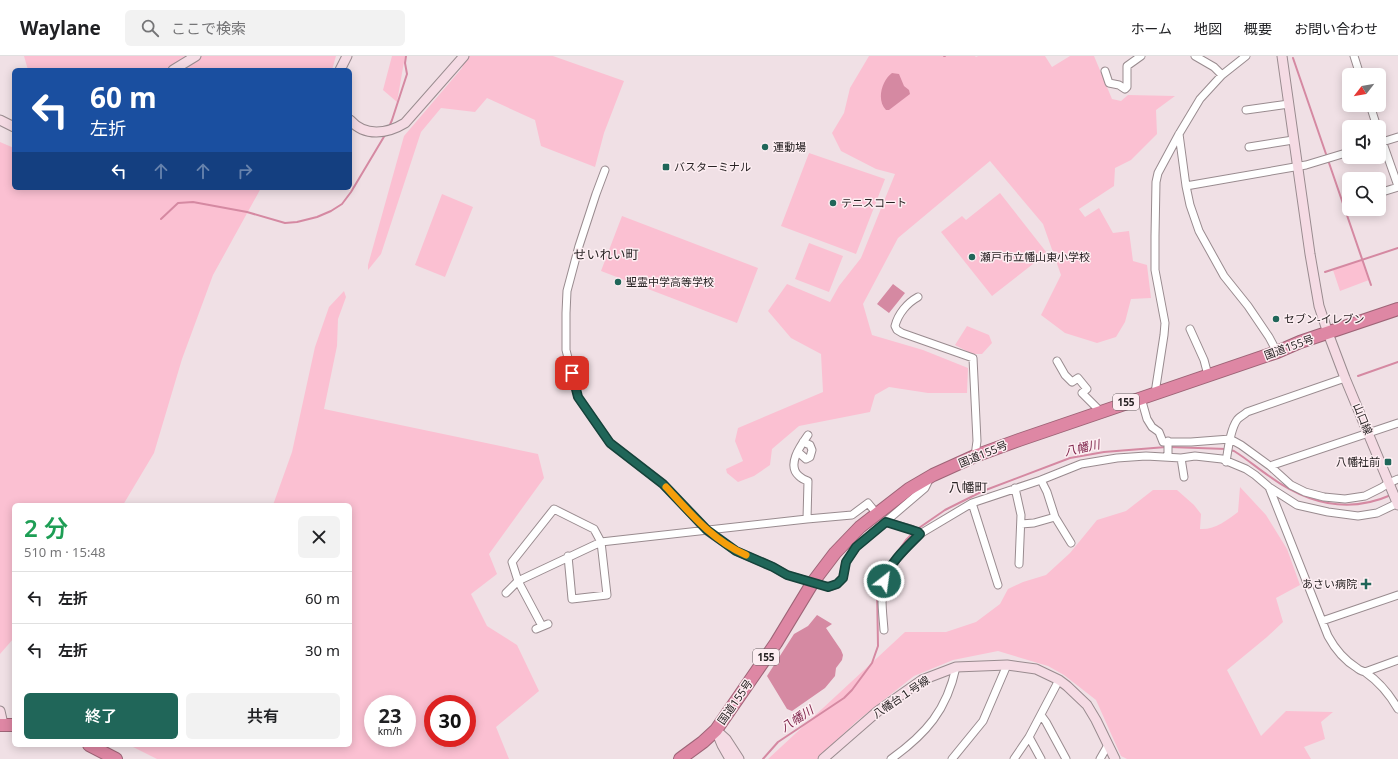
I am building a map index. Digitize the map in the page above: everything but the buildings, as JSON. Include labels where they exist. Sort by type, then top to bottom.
[{"type":"highway","name":"国道155号","points":[[682,759],[716,730],[776,643],[813,582],[835,553],[860,527],[882,518],[909,489],[927,478],[975,456],[1100,411],[1277,352],[1300,342],[1398,309]]},
{"type":"highway","points":[[93,747],[116,759]]},
{"type":"street","points":[[175,68],[196,56]]},
{"type":"street","points":[[341,68],[347,56]]},
{"type":"street","points":[[352,122],[364,131],[384,132],[397,128],[405,123],[464,56]]},
{"type":"street","points":[[1105,71],[1109,83],[1119,85],[1125,89],[1127,87],[1128,66],[1141,56]]},
{"type":"street","points":[[1195,56],[1222,75]]},
{"type":"street","points":[[1155,393],[1165,322],[1155,270],[1154,236],[1156,182],[1158,173],[1179,134],[1200,100],[1222,75],[1246,56]]},
{"type":"street","name":"山口線","points":[[1282,56],[1293,140],[1319,306],[1328,333],[1368,433],[1393,483],[1397,503]]},
{"type":"street","points":[[1354,56],[1358,68]]},
{"type":"street","points":[[1246,110],[1289,104]]},
{"type":"street","points":[[0,120],[12,126]]},
{"type":"street","points":[[1179,134],[1186,186],[1190,205],[1199,231],[1224,276],[1248,306],[1269,337],[1277,352]]},
{"type":"street","points":[[1386,140],[1398,136]]},
{"type":"street","points":[[1249,147],[1293,140]]},
{"type":"street","points":[[1186,186],[1306,165],[1342,154]]},
{"type":"street","points":[[1386,155],[1398,187],[1386,191]]},
{"type":"street","points":[[605,170],[579,246],[567,292],[566,350],[578,397],[610,443],[663,484],[707,530],[736,551],[773,567],[787,575],[828,587],[837,584],[843,578],[846,562],[856,547],[882,518]]},
{"type":"street","points":[[918,297],[910,302],[897,320],[895,326],[897,330],[902,333],[973,358],[977,441],[975,456]]},
{"type":"street","points":[[1190,329],[1204,360],[1208,375]]},
{"type":"street","points":[[1057,361],[1065,375],[1072,382],[1078,378],[1088,389],[1082,393],[1100,411]]},
{"type":"street","points":[[1227,458],[1237,419],[1247,412],[1346,378]]},
{"type":"street","points":[[1140,398],[1146,419],[1152,427],[1159,432],[1163,442],[1230,442],[1241,445],[1270,466],[1291,485],[1305,492],[1345,499],[1365,496],[1393,483]]},
{"type":"street","points":[[1270,466],[1398,423]]},
{"type":"street","points":[[807,519],[808,481],[798,476],[794,469],[794,462],[803,442],[808,435]]},
{"type":"street","points":[[798,452],[806,459],[810,457],[812,450],[810,445],[803,442]]},
{"type":"street","points":[[1168,443],[1168,455]]},
{"type":"street","points":[[884,630],[882,594],[886,574],[917,532],[972,503],[1041,480],[1081,464],[1117,458],[1168,455],[1181,458],[1195,456],[1222,460],[1227,458],[1255,475],[1269,487],[1297,505],[1328,512],[1358,516],[1377,513],[1397,503]]},
{"type":"street","points":[[1181,458],[1184,477]]},
{"type":"street","points":[[1041,480],[1048,492],[1055,516],[1071,543]]},
{"type":"street","points":[[1269,487],[1328,636],[1334,647],[1345,659],[1356,668],[1365,672],[1380,686],[1393,700],[1398,709]]},
{"type":"street","points":[[1015,488],[1021,515],[1018,564]]},
{"type":"street","points":[[506,593],[518,581],[568,556],[601,542],[807,519],[852,516],[868,503],[882,518],[917,532]]},
{"type":"street","points":[[972,503],[998,585]]},
{"type":"street","points":[[542,626],[518,581],[512,562],[554,509],[594,529],[601,542],[607,595],[572,599],[568,556]]},
{"type":"street","points":[[1021,524],[1034,523],[1055,516]]},
{"type":"street","points":[[1322,621],[1398,595]]},
{"type":"street","points":[[1365,672],[1398,660]]},
{"type":"street","points":[[952,759],[983,721],[1007,665]]},
{"type":"street","name":"八幡台１号線","points":[[823,759],[878,711],[922,680],[956,667],[1007,665],[1036,669],[1059,680],[1067,686],[1087,705],[1115,759]]},
{"type":"street","points":[[891,759],[925,731],[939,712],[948,695],[956,667]]},
{"type":"street","points":[[1014,759],[1029,737],[1059,680]]},
{"type":"street","points":[[0,711],[6,724]]},
{"type":"street","points":[[1041,715],[1066,759]]},
{"type":"street","points":[[716,730],[730,759]]},
{"type":"street","points":[[716,730],[726,739],[739,759]]},
{"type":"street","points":[[1029,737],[1041,759]]},
{"type":"street","points":[[1100,759],[1108,745]]},
{"type":"shaded area","points":[[24,56],[336,56],[333,68],[27,68]]},
{"type":"shaded area","points":[[392,56],[405,56],[397,102],[383,90]]},
{"type":"shaded area","points":[[465,56],[553,56],[624,81],[604,133],[595,167],[541,146],[535,120],[487,98],[475,112],[441,108],[421,132],[381,254],[368,270],[368,265],[404,136],[462,68]]},
{"type":"shaded area","points":[[869,56],[1045,56],[1052,67],[1070,56],[1094,56],[1112,99],[1121,101],[1128,95],[1175,96],[1156,110],[1157,134],[1131,160],[1115,168],[1114,186],[1079,209],[1085,217],[1099,208],[1113,233],[1129,231],[1133,261],[1147,265],[1151,298],[1131,299],[1125,322],[1116,337],[1097,343],[1065,333],[1041,315],[1061,275],[1043,224],[990,161],[898,238],[863,304],[872,335],[923,350],[968,368],[967,393],[928,393],[889,387],[875,395],[870,412],[799,426],[772,449],[770,465],[754,476],[738,482],[727,473],[726,469],[743,461],[735,441],[738,428],[823,392],[821,354],[791,338],[768,311],[787,284],[830,302],[839,286],[861,258],[895,174],[876,169],[841,151],[832,133],[844,113],[850,88]]},
{"type":"shaded area","points":[[892,73],[899,74],[904,86],[909,90],[910,94],[889,110],[886,110],[881,101],[881,96],[885,80]]},
{"type":"shaded area","points":[[0,142],[12,147],[12,190],[260,190],[213,275],[182,359],[154,453],[124,503],[12,503],[12,640],[0,654]]},
{"type":"shaded area","name":"テニスコート","points":[[809,153],[885,179],[856,254],[781,226]]},
{"type":"shaded area","points":[[1000,193],[1047,253],[992,296],[941,232],[962,216],[966,220]]},
{"type":"shaded area","points":[[442,194],[473,207],[445,277],[415,265]]},
{"type":"shaded area","points":[[622,216],[758,268],[737,323],[601,271]]},
{"type":"shaded area","points":[[809,243],[843,256],[829,292],[795,279]]},
{"type":"shaded area","points":[[1363,259],[1369,280],[1340,291],[1333,270]]},
{"type":"shaded area","points":[[893,284],[905,293],[889,313],[877,304]]},
{"type":"shaded area","points":[[344,291],[346,297],[338,319],[337,346],[324,409],[538,454],[544,478],[489,554],[497,574],[471,594],[487,626],[517,645],[539,691],[496,727],[509,759],[157,759],[133,747],[352,747],[352,503],[274,503],[292,452],[315,347],[329,307]]},
{"type":"shaded area","points":[[967,326],[989,335],[992,343],[982,354],[972,354],[955,345]]},
{"type":"shaded area","points":[[1240,487],[1266,515],[1287,549],[1300,585],[1276,598],[1283,622],[1227,670],[1261,736],[1286,711],[1333,712],[1321,722],[1325,739],[1304,747],[1311,759],[1127,759],[1121,756],[1096,700],[1064,675],[1048,666],[998,651],[953,660],[914,676],[857,721],[817,759],[768,759],[905,632],[946,632],[976,622],[1000,604],[1008,589],[1023,582],[1046,575],[1070,553],[1097,520],[1126,511],[1153,490],[1177,490],[1194,505],[1201,514],[1200,529],[1211,528],[1238,512]]},
{"type":"shaded area","points":[[817,615],[832,624],[826,628],[841,650],[843,655],[842,660],[836,668],[835,676],[825,688],[792,711],[787,709],[767,676],[794,634],[808,626]]},
{"type":"waterway","points":[[389,127],[407,74],[405,63],[406,56]]},
{"type":"waterway","points":[[1293,58],[1326,154]]},
{"type":"waterway","points":[[161,219],[178,203],[193,202],[247,212],[285,223],[297,222],[317,217],[342,204],[351,192],[385,135]]},
{"type":"waterway","points":[[1328,160],[1371,285]]},
{"type":"waterway","points":[[1325,272],[1398,248]]},
{"type":"waterway","points":[[1358,376],[1398,362]]},
{"type":"waterway","name":"八幡川","points":[[916,530],[945,510],[983,491],[1070,458],[1104,452],[1166,447]]},
{"type":"waterway","name":"八幡川","points":[[1170,447],[1226,449]]},
{"type":"waterway","name":"八幡川","points":[[1230,450],[1239,454],[1283,485],[1313,499],[1328,503],[1359,504],[1375,501],[1391,495]]},
{"type":"waterway","name":"八幡川","points":[[897,553],[913,533]]},
{"type":"waterway","points":[[763,759],[778,742],[844,698],[852,690],[872,663],[878,646],[877,588],[881,574],[887,566]]},
{"type":"slow traffic","points":[[666,487],[707,530],[736,551],[746,555]]},
{"type":"place","name":"運動場","points":[[765,147]]},
{"type":"place","name":"バスターミナル","points":[[666,167]]},
{"type":"place","name":"テニスコート","points":[[833,203]]},
{"type":"place","name":"瀬戸市立幡山東小学校","points":[[972,257]]},
{"type":"place","name":"聖霊中学高等学校","points":[[618,282]]},
{"type":"place","name":"セブン-イレブン","points":[[1276,319]]},
{"type":"place","name":"八幡社前","points":[[1388,462]]},
{"type":"place","name":"あさい病院","points":[[1366,584]]},
{"type":"district","name":"せいれい町","points":[[606,254]]},
{"type":"district","name":"八幡町","points":[[968,487]]},
{"type":"route","points":[[572,373],[578,397],[610,443],[663,484],[707,530],[736,551],[773,567],[787,575],[828,587],[837,584],[843,578],[846,562],[856,547],[886,522],[918,532],[920,534],[909,544],[886,574],[884,581]]}]
